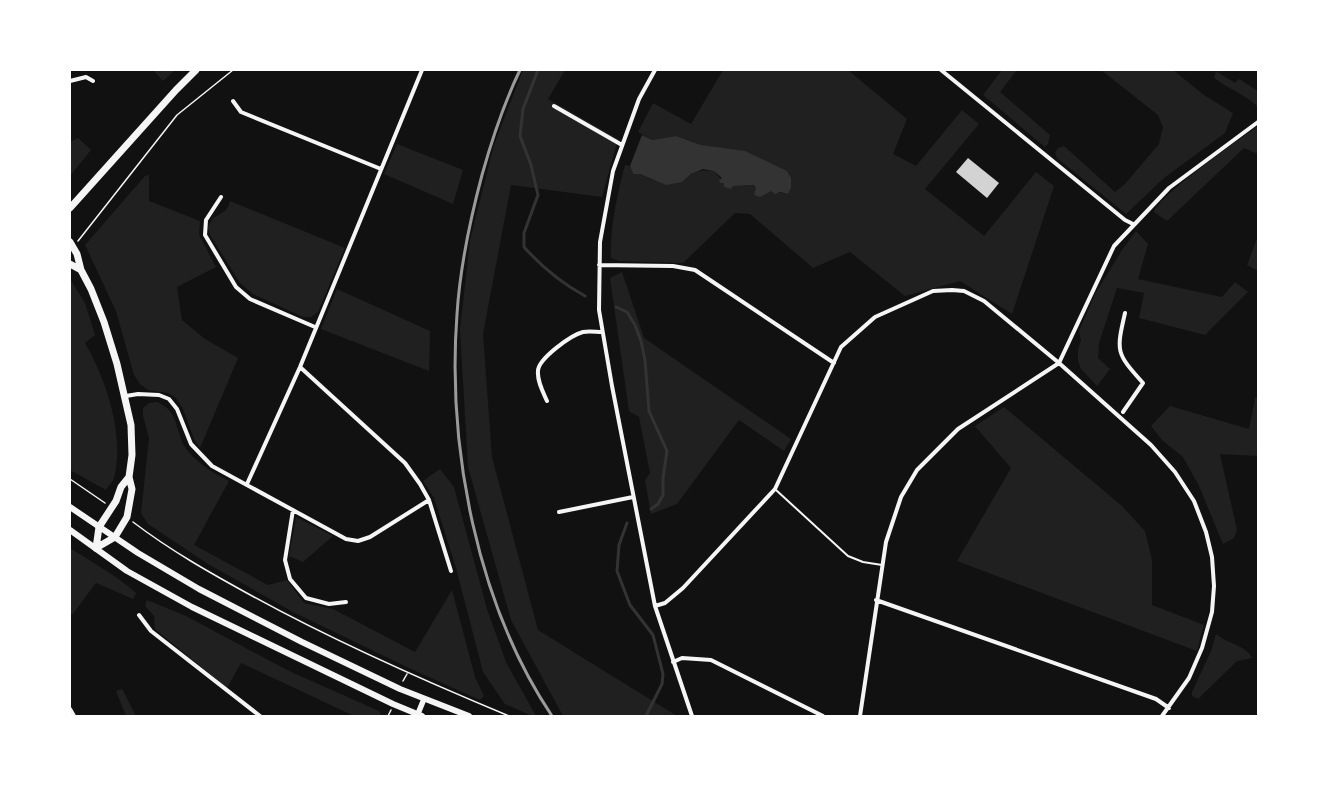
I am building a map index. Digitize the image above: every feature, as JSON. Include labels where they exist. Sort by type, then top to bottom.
[{"type":"highway","points":[[70,208],[176,90],[196,70]]},
{"type":"highway","points":[[72,245],[77,254],[81,270],[91,289],[104,322],[126,396],[131,425],[132,455],[129,477],[132,489],[127,517],[115,537],[96,548]]},
{"type":"highway","points":[[70,264],[81,270]]},
{"type":"highway","points":[[96,548],[99,527],[112,508],[121,486],[129,477]]},
{"type":"main road","points":[[70,507],[99,527],[199,589],[302,642],[424,700],[469,716]]},
{"type":"main road","points":[[70,530],[127,571],[192,607],[419,715]]},
{"type":"street","points":[[247,484],[300,367],[422,70]]},
{"type":"street","points":[[655,70],[639,99],[622,145],[605,210],[599,265],[600,310],[602,332],[655,606],[692,716]]},
{"type":"street","points":[[941,70],[1120,216],[1133,224]]},
{"type":"street","points":[[70,81],[86,77],[93,81]]},
{"type":"street","points":[[233,101],[241,112],[381,169]]},
{"type":"street","points":[[554,106],[622,145]]},
{"type":"street","points":[[860,716],[876,600],[886,542],[901,497],[918,470],[958,430],[1059,363],[1114,246],[1168,188],[1258,122]]},
{"type":"street","points":[[221,197],[206,220],[205,235],[236,287],[250,299],[316,327]]},
{"type":"street","points":[[599,265],[673,266],[695,270],[834,363]]},
{"type":"street","points":[[655,606],[665,603],[683,588],[775,489],[841,347],[875,317],[933,291],[964,291],[984,301],[1059,363],[1151,445],[1175,472],[1194,501],[1206,532],[1214,574],[1211,619],[1202,648],[1189,678],[1162,716]]},
{"type":"street","points":[[1123,412],[1143,383],[1123,361],[1119,341],[1125,313]]},
{"type":"street","points":[[547,401],[538,378],[540,364],[546,356],[570,338],[584,332],[602,332]]},
{"type":"street","points":[[300,367],[405,463],[429,500],[451,571]]},
{"type":"street","points":[[126,396],[138,394],[158,395],[169,399],[177,408],[191,444],[212,466],[346,539],[358,541],[370,537],[429,500]]},
{"type":"street","points":[[559,512],[633,497]]},
{"type":"street","points":[[293,510],[285,560],[290,579],[306,598],[330,604],[346,602]]},
{"type":"street","points":[[876,600],[1156,699],[1169,708]]},
{"type":"street","points":[[139,615],[151,631],[260,716]]},
{"type":"street","points":[[673,662],[682,658],[711,660],[823,716]]},
{"type":"street","points":[[419,715],[424,700]]},
{"type":"street","points":[[70,710],[74,716]]},
{"type":"lane","points":[[775,489],[848,556],[863,562],[882,565]]},
{"type":"path","points":[[72,245],[177,115],[233,70]]},
{"type":"path","points":[[70,479],[112,508]]},
{"type":"path","points":[[127,517],[150,535],[204,570],[290,617],[407,673],[509,716]]},
{"type":"shaded area","points":[[153,70],[175,70],[163,81]]},
{"type":"shaded area","points":[[523,70],[565,70],[548,99],[618,139],[602,197],[511,185],[483,334],[492,457],[538,630],[677,716],[563,716],[511,620],[468,467],[460,329],[470,240],[494,145]]},
{"type":"shaded area","points":[[723,70],[848,70],[907,119],[893,154],[916,166],[962,110],[979,124],[925,189],[984,236],[1036,172],[1054,186],[1012,314],[960,281],[905,296],[850,252],[813,268],[750,214],[735,213],[683,263],[619,261],[611,258],[613,222],[625,165],[630,166],[633,174],[640,174],[653,180],[682,182],[696,172],[704,170],[714,171],[724,183],[733,186],[754,185],[756,188],[788,194],[791,188],[717,148],[701,145],[676,136],[652,140],[638,132],[653,103],[691,124]]},
{"type":"shaded area","points":[[1002,70],[1017,70],[1000,92],[1050,135],[1048,144],[1045,147],[983,95]]},
{"type":"shaded area","points":[[1101,70],[1173,70],[1204,95],[1233,113],[1225,133],[1164,178],[1126,214],[1057,158],[1055,153],[1058,148],[1064,146],[1115,192],[1124,185],[1159,144],[1163,127],[1158,115]]},
{"type":"shaded area","points":[[1216,71],[1235,83],[1239,79],[1258,91],[1258,107],[1253,102],[1214,78]]},
{"type":"shaded area","points":[[1258,126],[1258,154],[1244,148],[1167,221],[1154,212],[1159,204],[1170,193]]},
{"type":"shaded area","points":[[642,135],[652,140],[676,136],[701,145],[745,151],[787,171],[791,178],[791,188],[788,194],[780,192],[775,194],[771,191],[760,197],[754,195],[756,188],[754,185],[733,186],[731,189],[724,187],[724,183],[720,183],[719,180],[722,178],[714,171],[703,169],[691,174],[682,182],[666,185],[640,174],[633,174],[630,166]]},
{"type":"shaded area","points":[[78,138],[91,150],[70,176],[70,142]]},
{"type":"shaded area","points":[[397,144],[463,170],[453,204],[384,174]]},
{"type":"shaded area","points":[[149,175],[149,201],[200,221],[199,235],[216,267],[177,287],[182,320],[205,339],[238,358],[200,448],[194,439],[183,409],[176,398],[168,393],[148,390],[140,384],[134,375],[116,311],[85,245],[145,176]]},
{"type":"shaded area","points":[[230,201],[345,248],[318,312],[311,317],[303,317],[253,294],[240,283],[210,235],[208,227],[213,218],[226,209]]},
{"type":"shaded area","points":[[1136,231],[1148,244],[1138,279],[1222,297],[1235,282],[1248,292],[1205,335],[1139,318],[1144,293],[1117,288],[1099,343],[1098,358],[1110,369],[1097,386],[1081,369],[1078,361],[1078,349],[1081,341],[1079,331],[1095,294],[1122,250]]},
{"type":"shaded area","points":[[1258,236],[1258,271],[1247,265]]},
{"type":"shaded area","points":[[622,272],[644,338],[791,439],[784,451],[739,420],[677,504],[651,514],[645,480],[650,473],[639,417],[629,411],[610,278]]},
{"type":"shaded area","points":[[70,279],[85,303],[95,335],[85,343],[100,373],[112,408],[117,444],[117,461],[113,480],[106,490],[70,470]]},
{"type":"shaded area","points":[[337,289],[430,331],[429,371],[321,329]]},
{"type":"shaded area","points":[[1258,397],[1258,456],[1220,454],[1237,530],[1234,538],[1223,544],[1199,486],[1183,457],[1162,440],[1151,426],[1170,406],[1249,429],[1255,398]]},
{"type":"shaded area","points":[[157,402],[170,411],[176,422],[185,447],[194,458],[205,467],[229,481],[194,545],[268,585],[287,580],[304,603],[333,609],[415,652],[452,590],[475,677],[484,696],[480,700],[409,668],[293,612],[208,564],[148,524],[141,513],[149,438],[143,416],[143,408],[149,403]]},
{"type":"shaded area","points":[[1004,407],[1122,506],[1145,531],[1152,560],[1152,605],[1204,625],[1197,651],[957,561],[1011,468],[975,426]]},
{"type":"shaded area","points":[[440,469],[454,487],[487,609],[506,662],[536,716],[532,716],[505,704],[483,672],[456,568],[434,498],[423,481]]},
{"type":"shaded area","points":[[296,517],[333,536],[303,562],[289,556]]},
{"type":"shaded area","points":[[70,548],[112,575],[136,593],[133,599],[96,583],[72,615],[70,612]]},
{"type":"shaded area","points":[[147,600],[186,616],[289,671],[379,711],[382,716],[354,716],[241,663],[227,688],[155,629],[154,616],[145,606]]},
{"type":"shaded area","points":[[1216,634],[1245,650],[1252,658],[1237,661],[1198,699],[1192,696],[1192,692],[1211,651]]},
{"type":"shaded area","points":[[122,689],[136,716],[126,716],[116,691]]},
{"type":"building","points":[[968,158],[999,183],[987,198],[956,172]]},
{"type":"waterway","points":[[538,70],[523,109],[520,136],[531,165],[538,195],[524,233],[524,247],[553,274],[585,296]]},
{"type":"waterway","points":[[616,307],[627,312],[635,325],[641,341],[645,360],[649,411],[667,451],[663,478],[663,495],[658,504],[651,509]]},
{"type":"waterway","points":[[627,523],[619,545],[617,571],[630,605],[653,635],[663,674],[662,684],[646,716]]},
{"type":"railway","points":[[520,70],[504,108],[490,148],[482,175],[466,244],[460,279],[457,314],[455,365],[457,418],[463,471],[473,523],[486,575],[504,625],[526,672],[552,716]]}]
